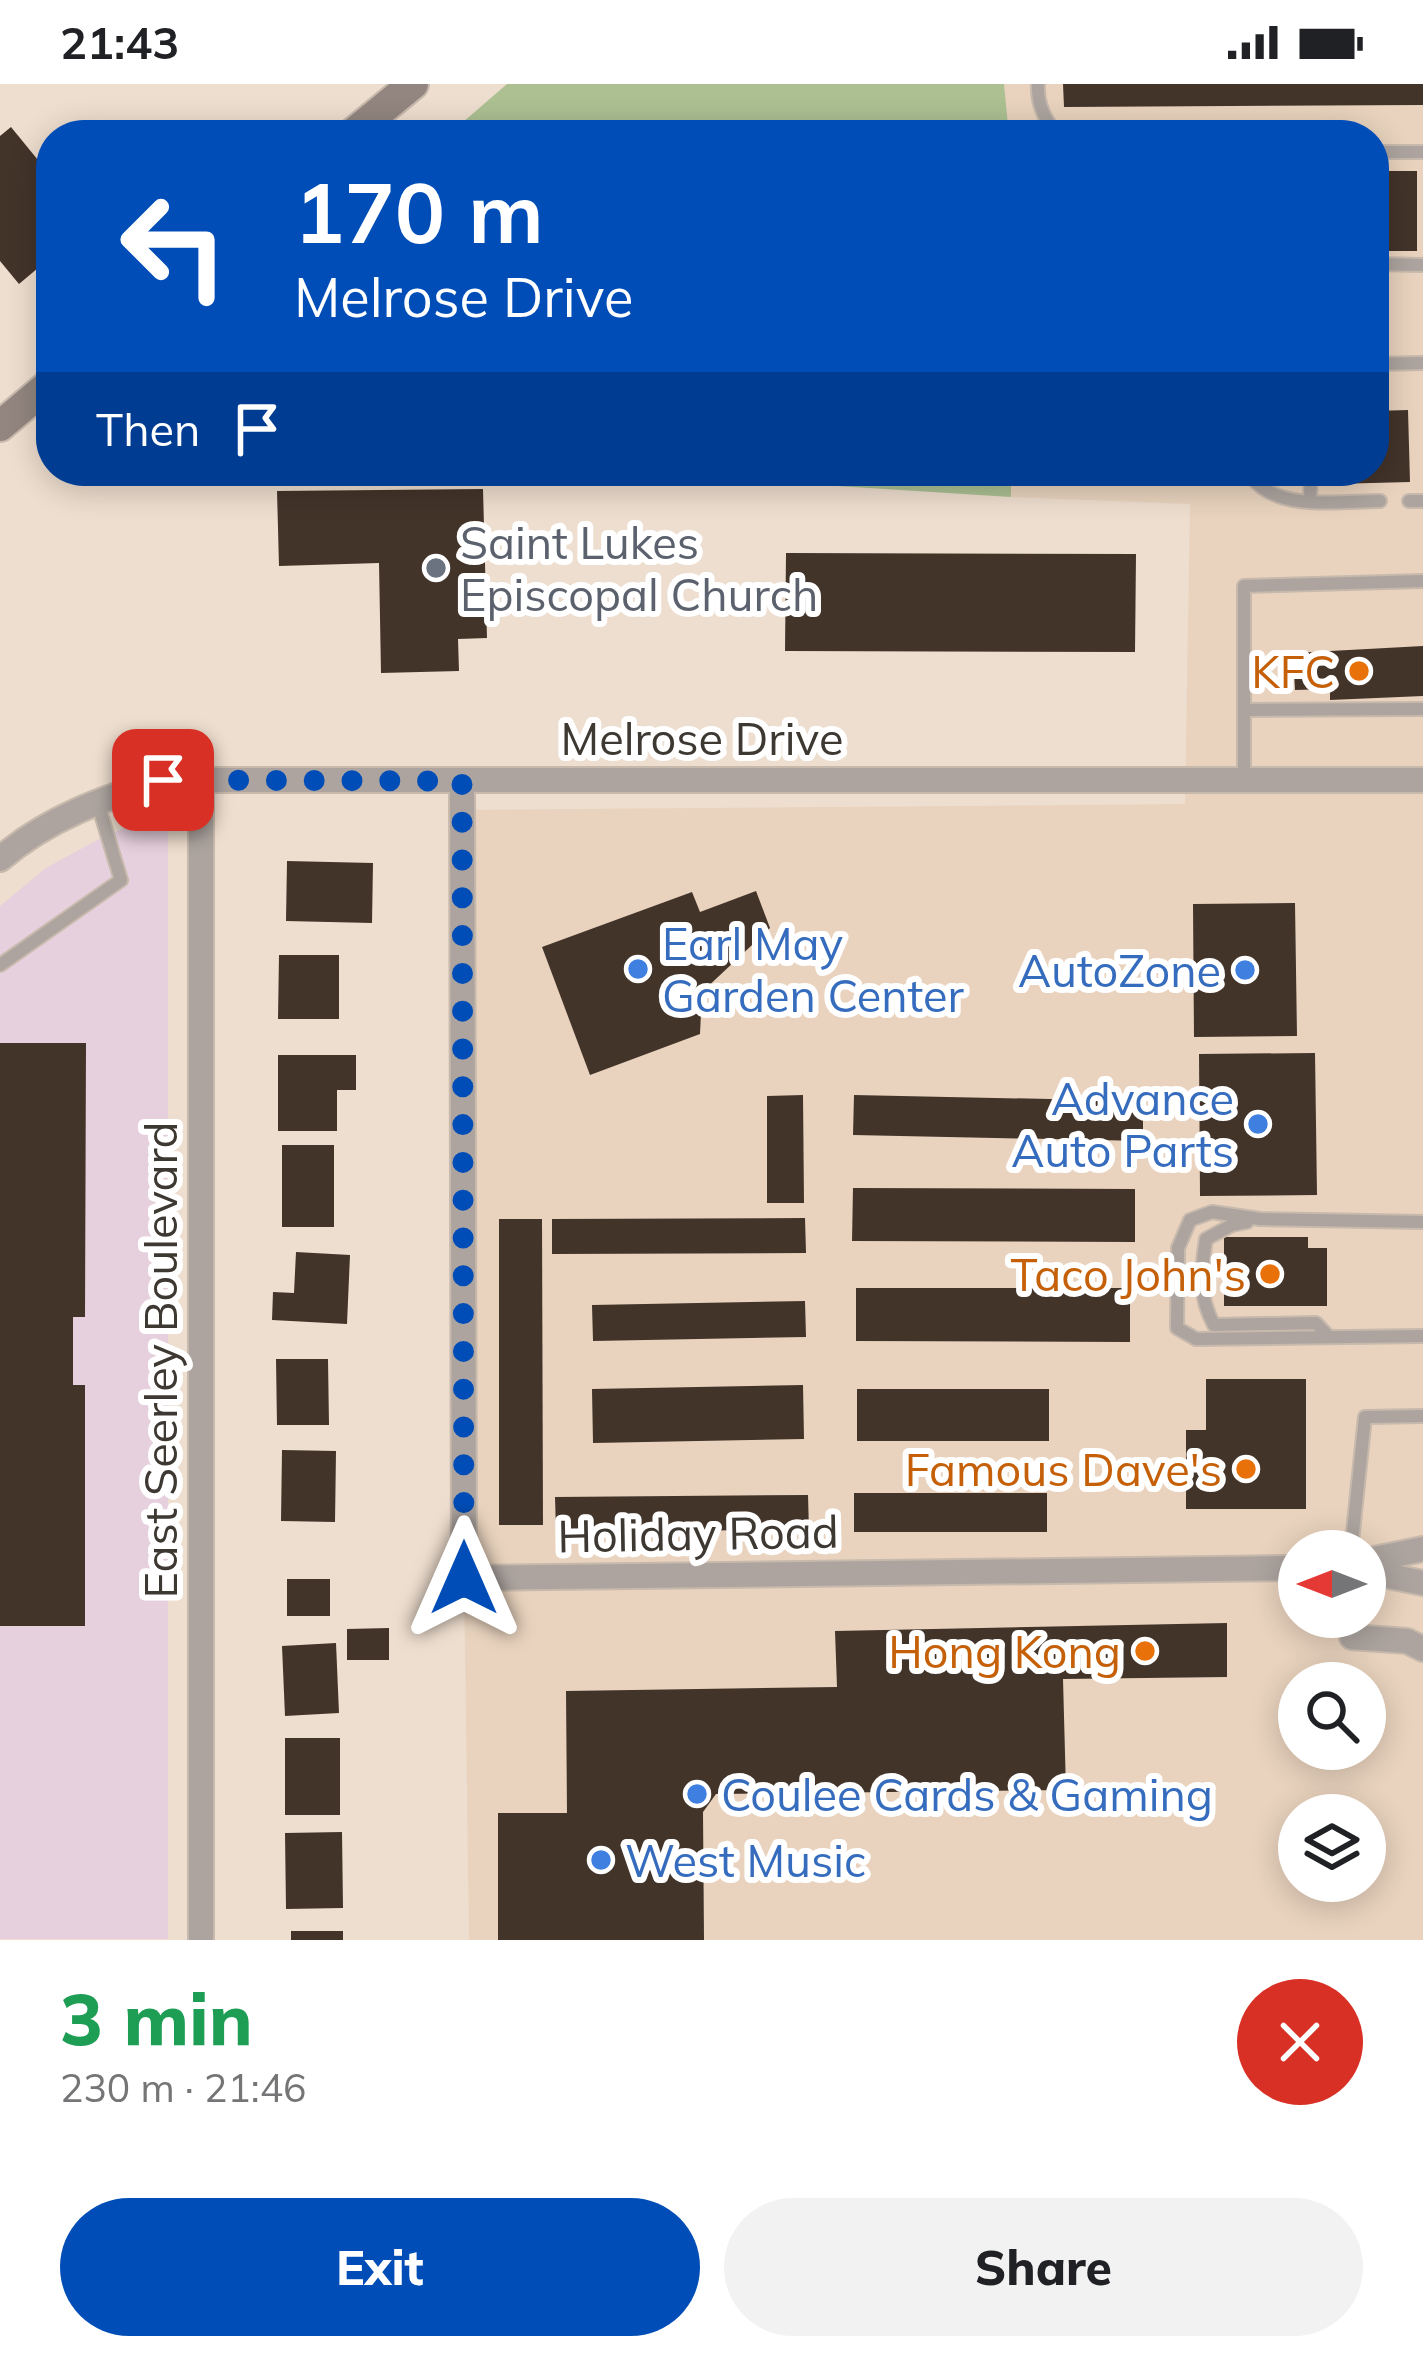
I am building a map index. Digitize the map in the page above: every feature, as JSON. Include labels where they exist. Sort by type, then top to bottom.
[{"type":"main road","points":[[370,120],[413,84]]},
{"type":"main road","points":[[0,426],[36,396]]},
{"type":"street","name":"East Seerley Boulevard","points":[[201,779],[201,1940]]},
{"type":"street","name":"Melrose Drive","points":[[0,859],[23,839],[97,800],[163,780],[1423,780]]},
{"type":"street","name":"Holiday Road","points":[[462,781],[464,1578],[1278,1568]]},
{"type":"street","points":[[1386,1554],[1423,1549]]},
{"type":"street","points":[[1386,1575],[1423,1583]]},
{"type":"street","points":[[1366,1638],[1407,1641],[1423,1649]]},
{"type":"lane","points":[[1038,84],[1037,97],[1046,120]]},
{"type":"lane","points":[[1389,152],[1423,152]]},
{"type":"lane","points":[[1389,264],[1423,265]]},
{"type":"lane","points":[[1389,364],[1423,363]]},
{"type":"lane","points":[[1260,486],[1266,492],[1310,500],[1380,501]]},
{"type":"lane","points":[[1310,486],[1310,500]]},
{"type":"lane","points":[[1244,780],[1244,586],[1423,580]]},
{"type":"lane","points":[[1244,710],[1423,709]]},
{"type":"lane","points":[[0,965],[121,880],[97,800]]},
{"type":"lane","points":[[1423,1222],[1260,1220],[1212,1212],[1190,1220],[1178,1248],[1177,1328],[1196,1340],[1423,1336]]},
{"type":"lane","points":[[1260,1220],[1232,1225],[1206,1240],[1200,1277],[1204,1307],[1214,1324],[1316,1323],[1329,1337]]},
{"type":"lane","points":[[1353,1530],[1365,1417],[1423,1416]]},
{"type":"shaded area","points":[[1004,84],[1423,84],[1423,1940],[469,1940],[462,810],[1185,804],[1190,504],[1011,497],[1011,486],[1389,486],[1389,120],[1008,120]]},
{"type":"shaded area","points":[[168,821],[168,1939],[0,1939],[0,906],[46,868],[97,840],[126,827]]},
{"type":"green space","points":[[507,84],[1004,84],[1008,120],[465,120]]},
{"type":"green space","points":[[837,486],[1011,486],[1011,497]]},
{"type":"building","points":[[1063,84],[1423,84],[1423,105],[1064,107]]},
{"type":"building","points":[[11,127],[36,158],[36,270],[19,284],[0,261],[0,136]]},
{"type":"building","points":[[1389,171],[1417,171],[1417,251],[1389,251]]},
{"type":"building","points":[[1408,410],[1410,482],[1389,483],[1389,411]]},
{"type":"building","points":[[483,489],[487,638],[458,639],[459,671],[381,673],[379,563],[279,566],[277,491]]},
{"type":"building","points":[[786,553],[1136,554],[1135,652],[785,651]]},
{"type":"building","name":"KFC","points":[[1423,646],[1423,696],[1330,700],[1330,689],[1295,690],[1293,653]]},
{"type":"building","points":[[287,861],[373,863],[372,923],[286,921]]},
{"type":"building","name":"Earl May Garden Center","points":[[756,891],[770,928],[702,992],[700,1034],[590,1075],[542,947],[692,892],[700,912]]},
{"type":"building","name":"AutoZone","points":[[1295,903],[1297,1036],[1194,1037],[1193,904]]},
{"type":"building","points":[[279,955],[339,955],[339,1019],[278,1019]]},
{"type":"building","points":[[0,1043],[86,1043],[85,1317],[73,1317],[73,1385],[85,1385],[85,1626],[0,1626]]},
{"type":"building","name":"Advance Auto Parts","points":[[1315,1053],[1317,1195],[1200,1196],[1199,1054]]},
{"type":"building","points":[[278,1055],[356,1055],[356,1090],[337,1090],[337,1131],[278,1131]]},
{"type":"building","points":[[803,1095],[804,1203],[767,1203],[767,1096]]},
{"type":"building","points":[[854,1095],[1143,1101],[1143,1141],[853,1135]]},
{"type":"building","points":[[282,1145],[334,1145],[334,1227],[282,1227]]},
{"type":"building","points":[[853,1188],[1135,1189],[1135,1242],[852,1241]]},
{"type":"building","points":[[805,1218],[806,1253],[552,1254],[552,1219]]},
{"type":"building","points":[[499,1219],[542,1219],[543,1525],[499,1525]]},
{"type":"building","points":[[1224,1237],[1308,1237],[1308,1248],[1327,1248],[1327,1306],[1224,1306]]},
{"type":"building","points":[[296,1252],[350,1255],[347,1324],[272,1320],[273,1292],[294,1293]]},
{"type":"building","points":[[856,1288],[1130,1288],[1130,1342],[856,1341]]},
{"type":"building","points":[[805,1301],[806,1337],[593,1341],[592,1305]]},
{"type":"building","points":[[276,1359],[328,1359],[329,1425],[277,1425]]},
{"type":"building","name":"Famous Dave's","points":[[1206,1379],[1306,1379],[1306,1509],[1186,1509],[1186,1430],[1206,1430]]},
{"type":"building","points":[[803,1385],[804,1439],[593,1443],[592,1389]]},
{"type":"building","points":[[857,1389],[1049,1389],[1049,1441],[857,1441]]},
{"type":"building","points":[[282,1450],[336,1451],[335,1522],[281,1521]]},
{"type":"building","points":[[854,1493],[1047,1493],[1047,1532],[854,1532]]},
{"type":"building","points":[[808,1495],[809,1530],[556,1531],[555,1497]]},
{"type":"building","points":[[287,1579],[330,1579],[330,1616],[287,1616]]},
{"type":"building","points":[[1227,1623],[1227,1677],[1063,1679],[1066,1790],[716,1794],[703,1812],[704,1940],[498,1940],[498,1813],[567,1813],[566,1691],[837,1687],[835,1631]]},
{"type":"building","points":[[389,1628],[389,1660],[347,1660],[347,1629]]},
{"type":"building","points":[[336,1643],[339,1713],[285,1716],[282,1646]]},
{"type":"building","points":[[285,1738],[340,1738],[340,1815],[285,1815]]},
{"type":"building","points":[[342,1832],[343,1908],[286,1909],[285,1833]]},
{"type":"building","points":[[291,1931],[343,1931],[343,1940],[291,1940]]},
{"type":"place","name":"Saint Lukes Episcopal Church","points":[[436,568]]},
{"type":"place","name":"KFC","points":[[1359,671]]},
{"type":"place","name":"Earl May Garden Center","points":[[638,969]]},
{"type":"place","name":"AutoZone","points":[[1245,970]]},
{"type":"place","name":"Advance Auto Parts","points":[[1258,1124]]},
{"type":"place","name":"Taco John's","points":[[1270,1274]]},
{"type":"place","name":"Famous Dave's","points":[[1246,1469]]},
{"type":"place","name":"Hong Kong","points":[[1145,1651]]},
{"type":"place","name":"Coulee Cards & Gaming","points":[[697,1794]]},
{"type":"place","name":"West Music","points":[[601,1860]]},
{"type":"route","points":[[163,780],[462,781],[464,1578]]}]
